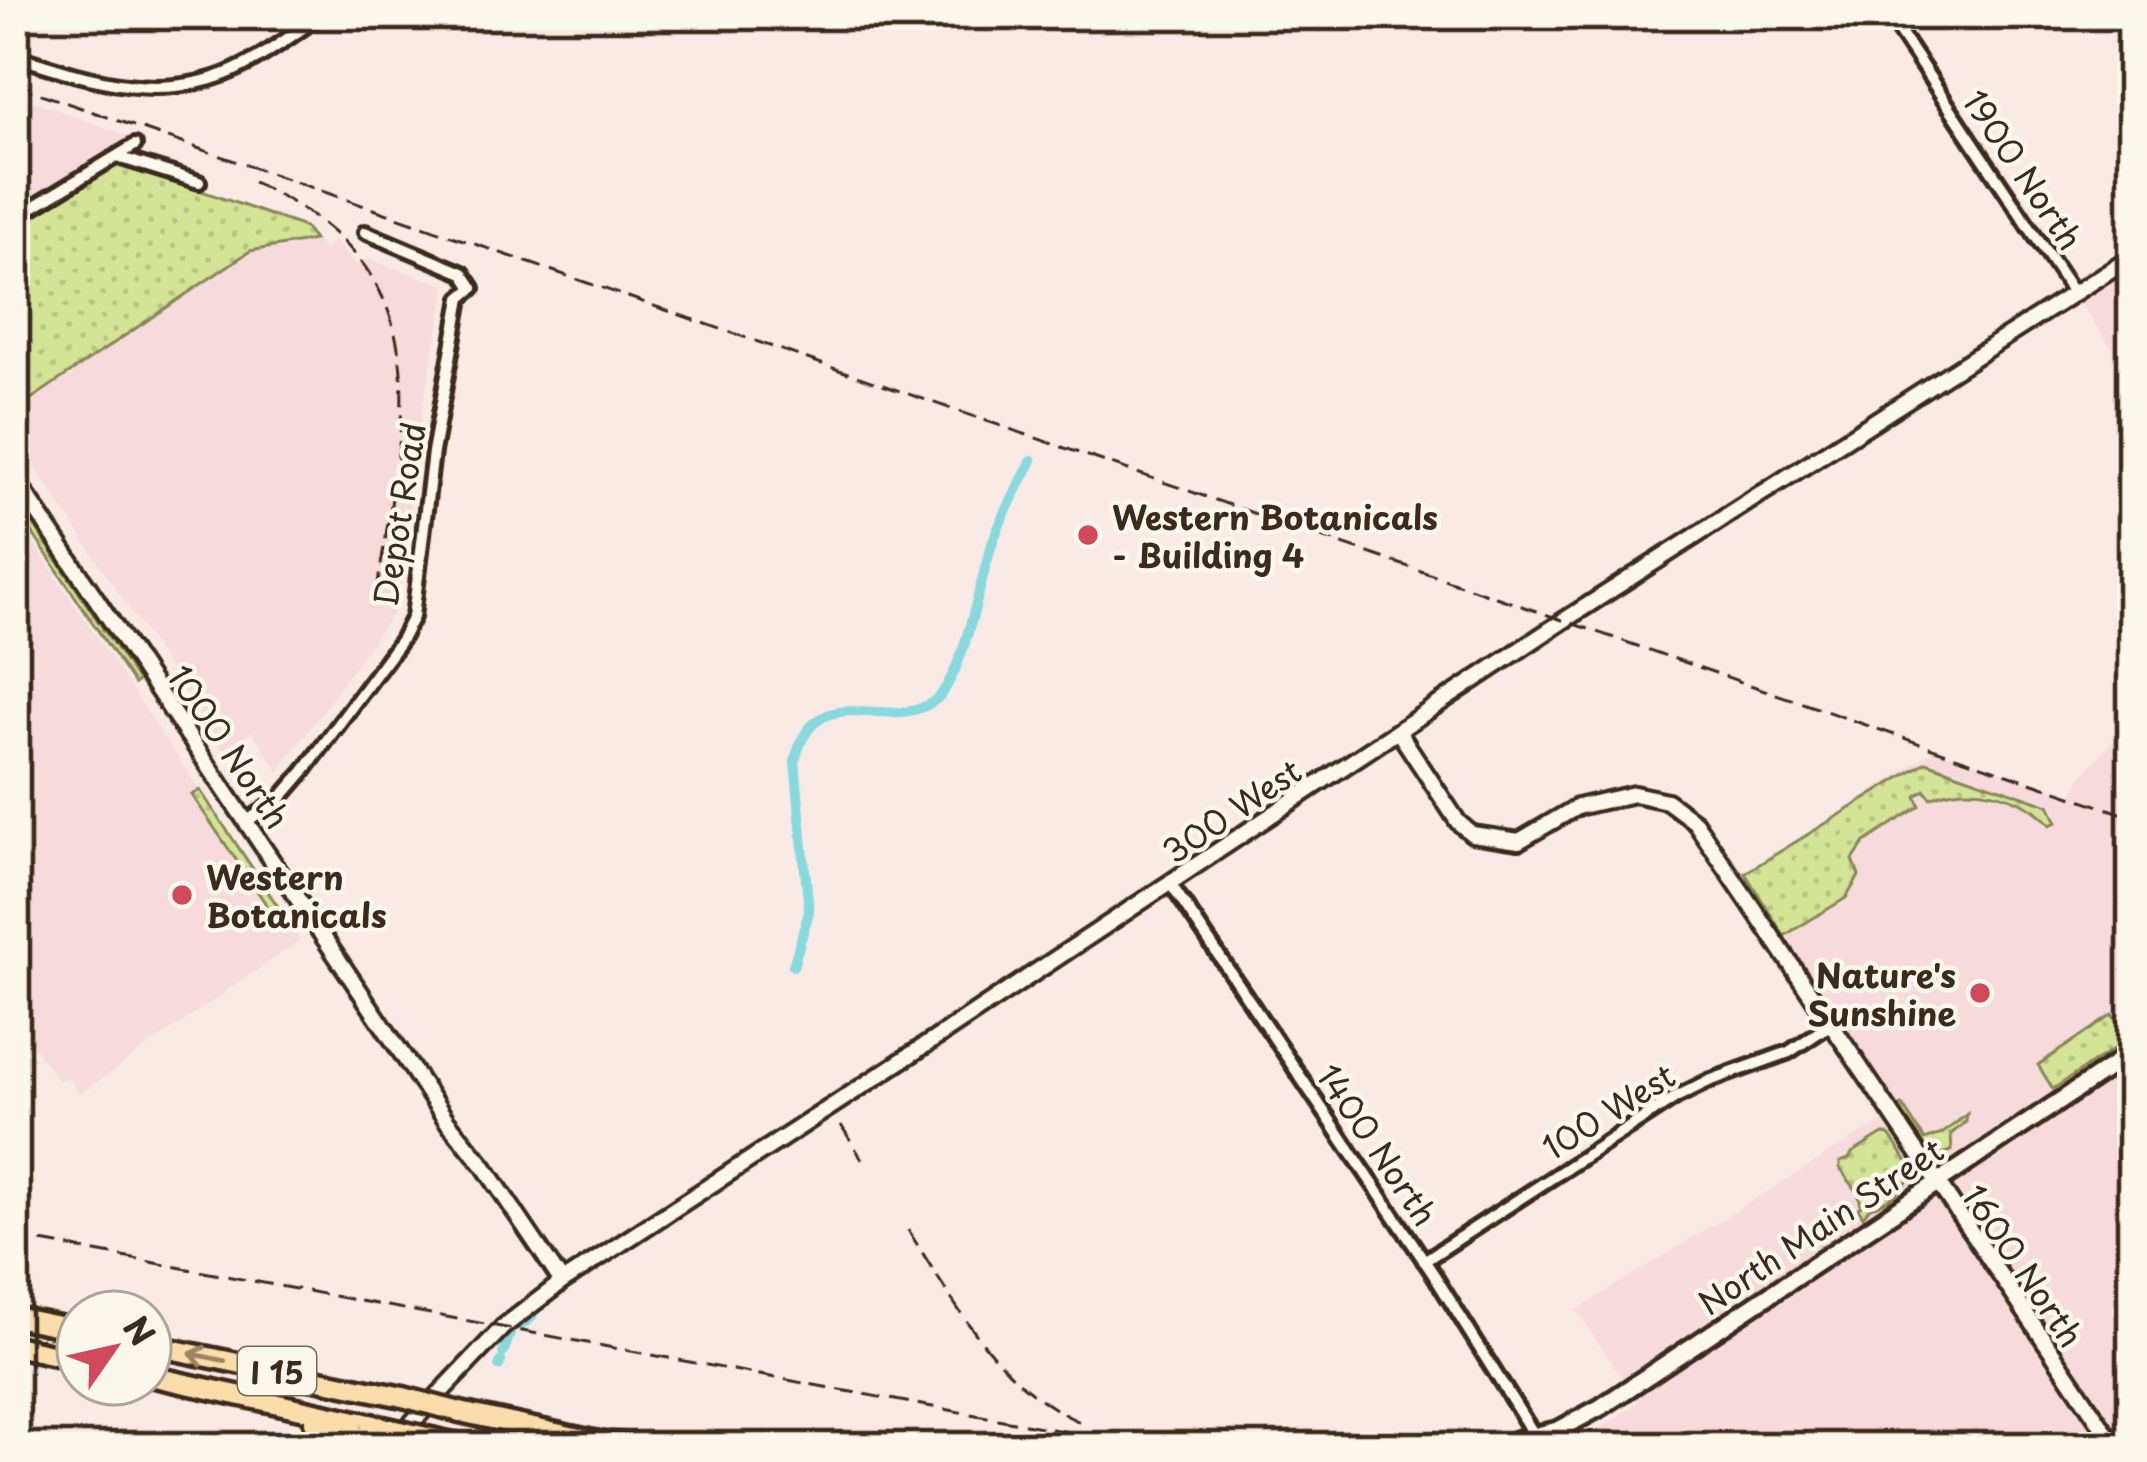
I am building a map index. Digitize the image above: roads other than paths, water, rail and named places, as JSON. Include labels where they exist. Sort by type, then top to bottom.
[{"type":"highway","points":[[15,1317],[54,1325]]},
{"type":"highway","points":[[15,1346],[54,1355]]},
{"type":"highway","name":"I 15","points":[[174,1350],[621,1447]]},
{"type":"highway","name":"I 15","points":[[174,1381],[364,1430],[472,1447]]},
{"type":"highway","points":[[364,1430],[394,1447]]},
{"type":"highway","points":[[601,1442],[654,1447]]},
{"type":"main road","name":"North Main Street","points":[[1507,1447],[1517,1440],[1534,1442],[1601,1407],[2132,1053]]},
{"type":"street","points":[[15,56],[108,85],[194,84],[242,67],[322,15]]},
{"type":"street","name":"1900 North","points":[[1888,15],[2074,293]]},
{"type":"street","points":[[15,218],[135,145]]},
{"type":"street","points":[[118,157],[199,182]]},
{"type":"street","name":"Depot Road","points":[[247,821],[279,800],[304,771],[401,640],[416,607],[445,386],[461,298],[473,288],[463,273],[365,232]]},
{"type":"street","name":"300 West","points":[[394,1447],[478,1351],[562,1282],[1576,612],[2132,256]]},
{"type":"street","name":"1000 North","points":[[15,478],[424,1088],[484,1166],[562,1282]]},
{"type":"street","name":"1600 North","points":[[1398,731],[1458,822],[1472,834],[1492,840],[1519,841],[1577,807],[1605,798],[1634,794],[1682,811],[1716,850],[2116,1447]]},
{"type":"street","name":"1400 North","points":[[1170,883],[1424,1261],[1534,1442]]},
{"type":"street","name":"100 West","points":[[1424,1261],[1676,1097],[1790,1052],[1831,1024]]},
{"type":"waterway","points":[[793,966],[809,912],[795,761],[805,735],[819,720],[835,713],[915,710],[945,689],[963,649],[995,536],[1032,460]]},
{"type":"waterway","points":[[521,1326],[532,1317]]},
{"type":"waterway","points":[[503,1353],[510,1334]]},
{"type":"waterway","points":[[499,1366],[501,1361]]},
{"type":"railway","points":[[15,85],[2132,817]]},
{"type":"railway","points":[[253,182],[318,219],[361,262],[388,309],[400,361],[401,416],[375,603]]},
{"type":"railway","points":[[841,1125],[862,1159]]},
{"type":"railway","points":[[908,1230],[963,1316],[1004,1368],[1028,1390],[1087,1425]]},
{"type":"railway","points":[[15,1237],[1149,1447]]},
{"type":"place","name":"Western Botanicals - Building 4","points":[[1088,535]]},
{"type":"place","name":"Western Botanicals","points":[[182,895]]},
{"type":"place","name":"Nature's Sunshine","points":[[1980,993]]}]
